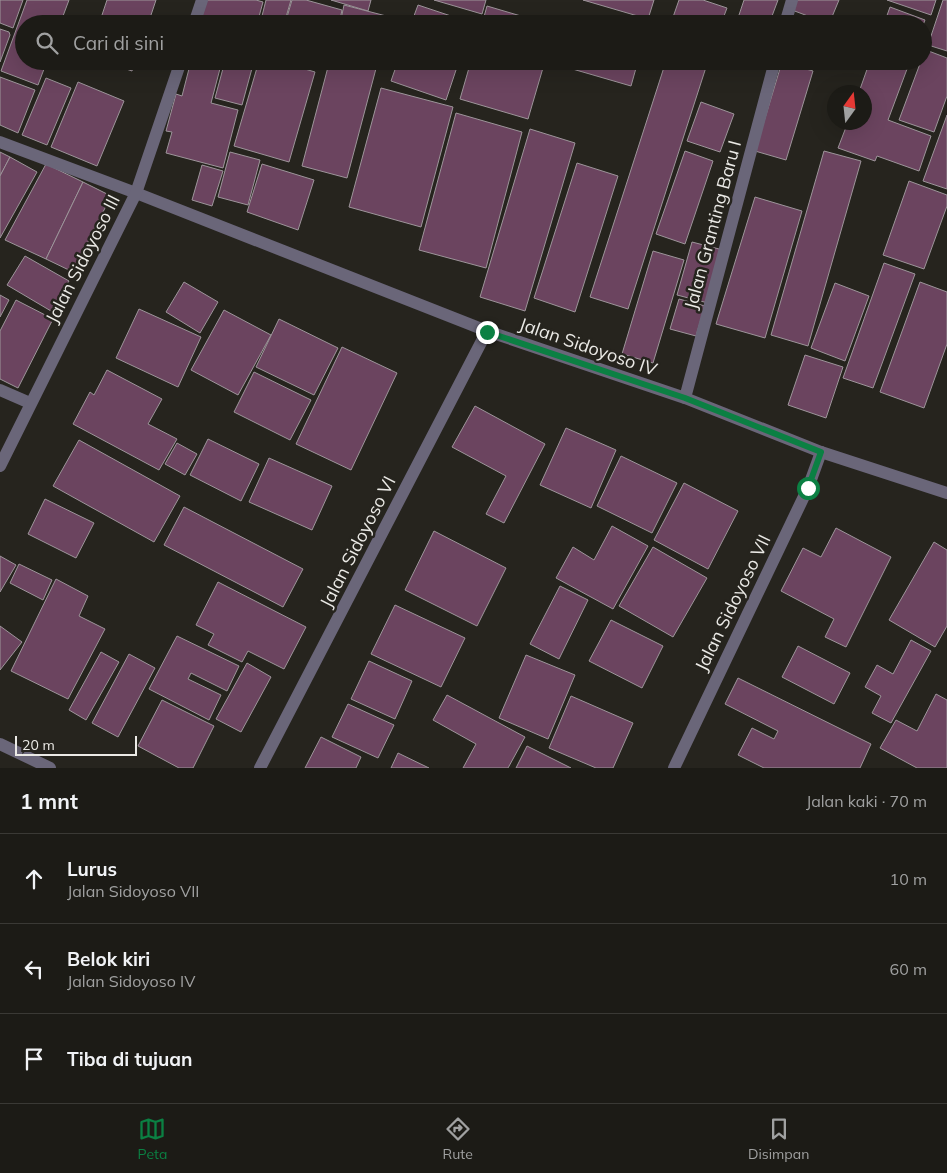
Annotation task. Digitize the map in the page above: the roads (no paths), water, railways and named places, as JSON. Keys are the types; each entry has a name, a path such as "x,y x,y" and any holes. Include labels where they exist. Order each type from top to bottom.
{"street":[{"path":"197,15 202,0"},
{"path":"788,15 792,0"},
{"name":"Jalan Sidoyoso III","path":"0,466 136,193 178,70"},
{"name":"Jalan Granting Baru I","path":"685,398 773,70"},
{"name":"Jalan Sidoyoso IV","path":"0,142 136,193 487,332 685,398 821,452 947,493"},
{"name":"Jalan Sidoyoso VI","path":"260,768 487,332"},
{"path":"0,390 30,403"},
{"name":"Jalan Sidoyoso VII","path":"674,768 808,488 821,452"},
{"path":"0,744 50,768"}]}
